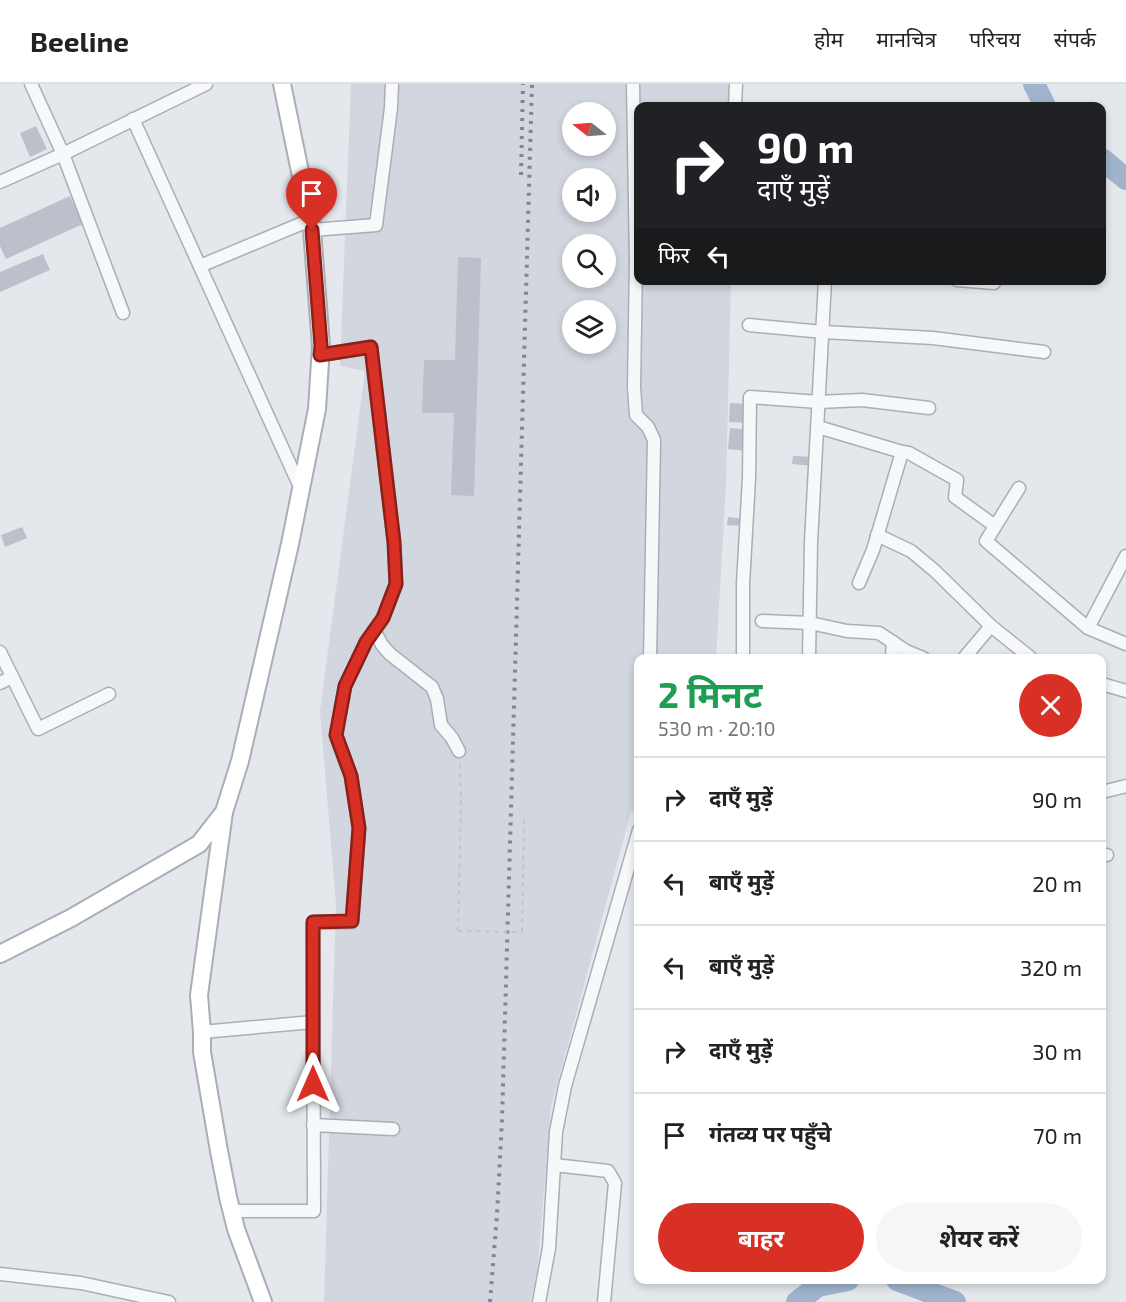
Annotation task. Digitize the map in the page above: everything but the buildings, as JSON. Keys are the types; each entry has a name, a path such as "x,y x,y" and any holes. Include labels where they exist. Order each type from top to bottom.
{"main road":[{"path":"257,1300 236,1229 219,1151 202,1052 199,995 224,812 240,761 288,555 317,409 321,346 311,225 282,84"},
{"path":"0,954 71,918 199,844 224,812"}],"street":[{"path":"31,84 63,154 123,313"},
{"path":"0,182 206,84"},
{"path":"200,266 311,225 376,225 392,84"},
{"path":"633,84 634,119"},
{"path":"735,102 736,84"},
{"path":"134,119 301,489"},
{"path":"637,285 634,387 636,415 648,427 654,440 650,654"},
{"path":"809,654 811,542 825,285"},
{"path":"749,325 933,338 1044,352"},
{"path":"232,1211 314,1211 313,922 352,921 359,828 351,776 336,735 345,686 366,642 383,618 396,584 394,542 371,347 320,355"},
{"path":"743,654 743,584 749,478 750,397 819,402 861,400 929,408"},
{"path":"818,427 909,453 957,480 955,497 995,526"},
{"path":"859,583 873,550 902,452"},
{"path":"1019,488 986,541 1088,628 1126,644"},
{"path":"877,535 911,551 1024,654"},
{"path":"1088,628 1126,556"},
{"path":"762,621 810,623 847,631 879,633 913,654"},
{"path":"967,654 991,626"},
{"path":"374,630 390,654 432,687 437,699 441,725 459,751"},
{"path":"892,654 893,642"},
{"path":"0,652 38,729 110,694"},
{"path":"0,683 12,677"},
{"path":"1106,685 1126,692"},
{"path":"1106,791 1126,786"},
{"path":"539,1302 549,1248 556,1132 565,1086 634,847"},
{"path":"202,1032 314,1022"},
{"path":"313,1125 393,1129"},
{"path":"555,1165 608,1171 615,1183 604,1302"},
{"path":"0,1274 81,1283 169,1302"}],"path":[{"path":"459,751 461,803 458,931 522,932 524,819"}],"shaded area":[{"path":"351,84 734,84 734,102 634,102 634,285 731,285 726,485 716,654 634,654 634,812 631,812 551,1107 537,1274 530,1302 324,1302 336,904 320,711 365,371 340,366"}],"waterway":[{"path":"1034,84 1043,102"},
{"path":"1106,162 1126,179"},
{"path":"797,1302 818,1286 828,1284"},
{"path":"908,1284 955,1302"}],"railway":[{"path":"521,175 523,84"},
{"path":"490,1302 502,1120 532,84"}],"route":[{"path":"312,230 320,355 371,347 394,542 396,584 383,618 366,642 345,686 336,735 351,776 359,828 352,921 313,922 313,1084"}]}
